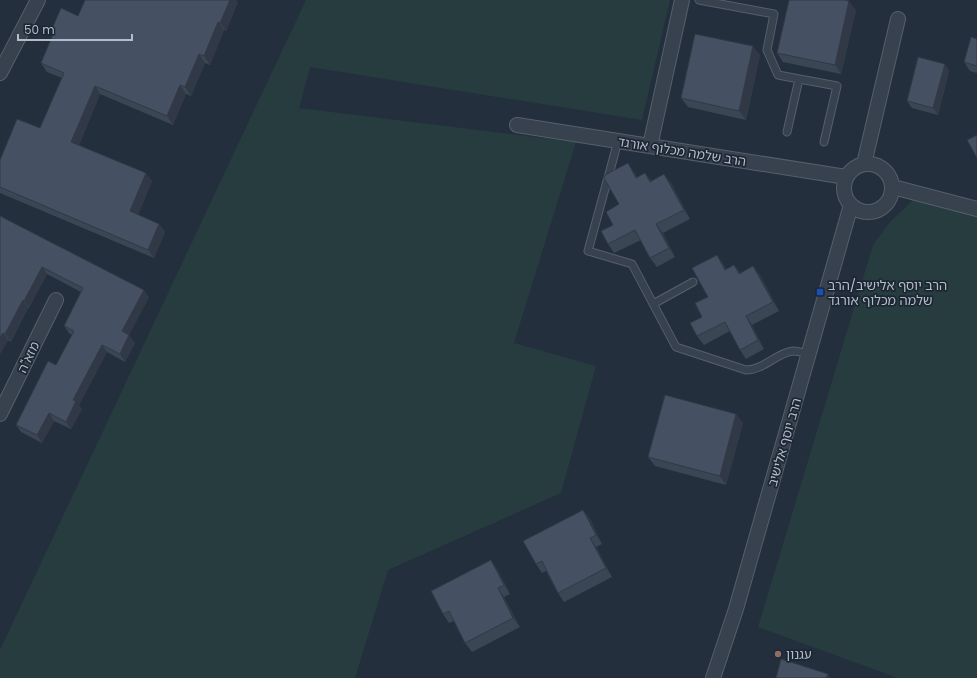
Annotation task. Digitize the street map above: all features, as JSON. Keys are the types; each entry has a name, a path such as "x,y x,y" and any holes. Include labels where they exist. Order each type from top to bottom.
{"street":[{"path":"0,73 38,0"},
{"path":"650,146 682,0"},
{"path":"864,164 898,19"},
{"name":"הרב שלמה מכלוף אורגד","path":"517,125 846,177"},
{"path":"864,164 872,164 883,169 891,179 893,187 892,195 888,202 882,208 874,212 858,210 846,199 844,192 846,177 857,166 864,164"},
{"path":"893,187 977,209"},
{"name":"הרב יוסף אלישיב","path":"713,678 736,609 851,205"},
{"name":"מזא\"ה","path":"0,414 56,300"}],"lane":[{"path":"699,0 774,14 767,50 778,75 837,86 824,142"},
{"path":"787,132 799,79"},
{"path":"618,141 588,251 632,264 676,347 746,370 754,370 788,352 795,351 809,354"},
{"path":"653,304 693,282"}],"green space":[{"path":"306,0 670,0 642,120 310,67 299,108 576,142 514,343 596,366 561,493 388,570 355,678 0,678 0,650"},
{"path":"917,196 977,213 977,678 898,678 758,627 873,245 890,222"}],"building":[{"path":"85,0 230,0 220,23 218,22 204,56 199,54 185,87 180,85 167,116 95,86 71,142 146,173 130,211 159,224 148,250 0,187 0,160 17,119 40,128 64,73 41,63 54,32 51,31 61,8 78,16"},
{"path":"789,0 849,1 835,65 777,53"},
{"path":"695,34 753,46 739,111 681,98"},
{"path":"971,37 977,39 977,66 964,62"},
{"path":"918,57 945,64 933,108 907,101"},
{"path":"977,135 977,158 967,140"},
{"path":"628,163 636,178 645,173 650,182 664,174 684,210 656,224 669,248 650,258 635,230 608,244 601,231 613,225 606,212 619,204 604,178 605,175"},
{"path":"0,216 144,290 122,331 129,335 120,354 102,345 73,400 76,401 66,422 49,413 37,435 16,425 48,361 56,365 74,331 64,326 83,288 42,267 5,334 3,333 0,337"},
{"path":"717,255 725,270 734,265 739,274 753,266 773,302 746,316 758,340 740,350 725,322 697,336 690,323 702,317 695,303 708,297 692,268"},
{"path":"665,395 736,414 720,476 648,457"},
{"path":"583,510 596,535 590,538 606,568 558,593 542,561 536,564 523,541"},
{"path":"491,560 504,585 498,588 513,618 465,643 449,611 443,614 431,591"},
{"path":"781,659 828,674 826,678 776,678"}],"place":[{"name":"הרב יוסף אלישיב/הרב שלמה מכלוף אורגד","path":"820,292"},
{"name":"עגנון","path":"778,654"}]}
